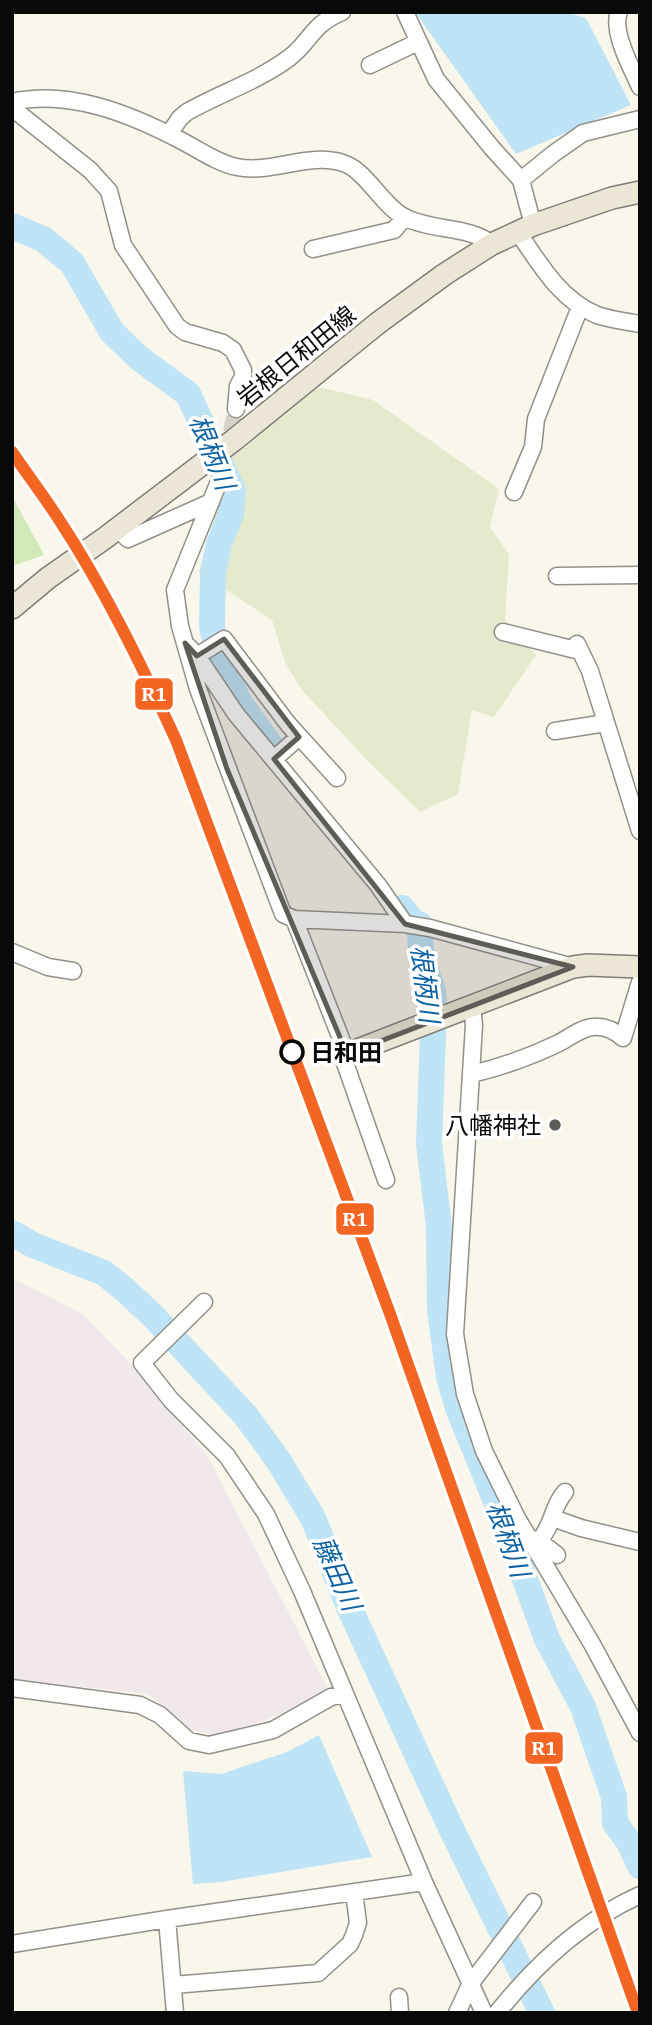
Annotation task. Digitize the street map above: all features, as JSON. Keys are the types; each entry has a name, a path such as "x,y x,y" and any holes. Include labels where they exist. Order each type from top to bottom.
{"main road":[{"name":"岩根日和田線","path":"12,608 48,578 111,534 234,440 378,323 445,274 492,244 526,228 591,205 640,192"},
{"path":"347,1054 573,967 588,964 640,967"}],"street":[{"path":"405,12 431,72 521,180 526,228 562,293 580,307 614,320 640,324"},
{"path":"616,13 617,30 640,87"},
{"path":"169,134 187,112 259,78 289,57 315,28 334,14"},
{"path":"370,65 418,43"},
{"path":"12,102 40,98 77,101 123,115 169,134 225,163 247,169 316,161 340,162 361,174 373,190 405,217 479,236 492,244"},
{"path":"12,108 90,170 109,191 123,245 177,326 185,332 223,343 233,350 243,370 236,409"},
{"path":"521,180 583,133 640,119"},
{"path":"313,249 394,230 405,217"},
{"path":"514,492 533,447 536,419 580,307"},
{"path":"220,479 175,590 185,643 198,689 282,910 289,918 294,919 405,924 430,928 573,967"},
{"path":"111,534 128,539 211,502"},
{"path":"557,576 640,575"},
{"path":"503,632 578,648 590,671 640,831"},
{"path":"203,653 224,639 296,740 337,778"},
{"path":"185,643 203,653 236,714 378,886 405,924"},
{"path":"555,731 606,723"},
{"path":"274,758 296,740"},
{"path":"294,919 347,1054 345,1063 386,1180"},
{"path":"12,952 48,967 73,971"},
{"path":"472,1074 559,1043 589,1027 603,1027 615,1031 623,1038 640,982"},
{"path":"472,1006 472,1074 455,1321 456,1350 465,1394 484,1451 640,1733"},
{"path":"204,1302 142,1363 171,1400 227,1456 266,1514 302,1591 424,1882 474,1980 484,2013"},
{"path":"534,1540 547,1531 555,1506 565,1492"},
{"path":"553,1518 581,1528 640,1542"},
{"path":"534,1540 557,1555"},
{"path":"12,1688 140,1705 160,1715 189,1741 209,1745 273,1730 331,1697 344,1694"},
{"path":"12,1944 424,1882"},
{"path":"173,1985 317,1973 349,1944 354,1935 358,1923 354,1892"},
{"path":"497,2013 536,1968 564,1942 640,1895"},
{"path":"457,2013 474,1980 533,1902"},
{"path":"167,1919 175,2013"}],"highlighted area":[{"path":"224,639 299,737 274,759 405,924 573,967 347,1054 227,769 185,643 197,656"}],"shaded area":[{"path":"12,1278 83,1314 144,1378 208,1457 330,1693 224,1737 192,1730 148,1694 12,1679"}],"green space":[{"path":"324,388 373,400 499,489 490,527 509,554 505,620 536,655 494,717 472,710 458,794 420,812 301,689 285,662 272,620 199,572 232,457 308,390"},
{"path":"12,496 44,555 12,566"}],"water":[{"path":"415,12 565,12 586,18 631,105 516,154"},
{"path":"319,1735 372,1857 221,1882 193,1884 183,1771 221,1774 287,1752"}],"waterway":[{"name":"根柄川","path":"12,226 43,239 72,263 112,332 139,358 188,394 233,491 231,514 219,544 213,573 212,627 218,652 239,702 276,753"},
{"name":"根柄川","path":"402,908 413,922 419,924 422,959 433,991 429,1144 439,1226 440,1310 449,1377 458,1408 547,1639 583,1707 614,1797 615,1823 629,1842 640,1866"},
{"name":"藤田川","path":"12,1233 33,1245 104,1273 125,1290 152,1315 246,1416 278,1460 313,1518 349,1607 449,1824 542,2013"}],"tunnel":[{"path":"220,479 236,409"}],"transit line":[{"name":"R1","path":"12,452 58,518 91,572 176,740 389,1311 638,2013"}],"place":[{"name":"日和田","path":"292,1052"},
{"name":"八幡神社","path":"555,1125"}]}
